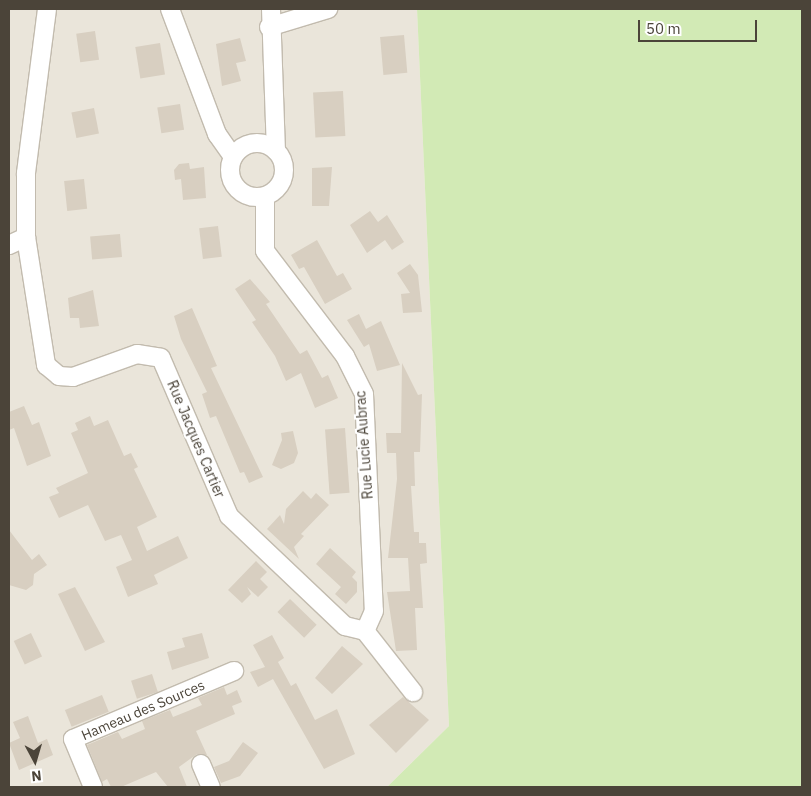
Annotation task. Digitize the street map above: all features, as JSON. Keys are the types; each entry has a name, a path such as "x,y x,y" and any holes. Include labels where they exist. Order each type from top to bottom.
{"street":[{"path":"9,245 26,236 26,172 47,9"},
{"path":"170,9 217,134 233,157"},
{"path":"271,9 269,27 276,151 284,166 283,180 265,197 250,197 233,185 229,170 233,157 250,144 268,145 276,151"},
{"path":"269,27 328,9"},
{"name":"Rue Lucie Aubrac","path":"265,197 265,251 345,356 364,394 374,611 365,631"},
{"name":"Rue Jacques Cartier","path":"26,236 46,365 59,376 73,377 137,354 161,358 229,516 345,626 365,631"},
{"path":"365,631 413,692"},
{"name":"Hameau des Sources","path":"93,787 73,739 234,672"},
{"path":"202,764 211,787"}],"shaded area":[{"path":"9,9 417,9 449,726 387,787 9,787"}],"green space":[{"path":"417,9 802,9 802,787 387,787 449,726"}],"building":[{"path":"95,31 99,60 80,62 76,34"},
{"path":"404,35 407,73 383,75 380,37"},
{"path":"240,38 246,61 236,63 241,81 222,86 216,44"},
{"path":"160,43 165,75 140,79 135,47"},
{"path":"343,91 345,136 315,138 313,93"},
{"path":"180,104 184,130 161,133 157,108"},
{"path":"94,108 99,134 76,138 71,112"},
{"path":"189,163 190,169 204,167 206,198 183,200 181,179 175,180 174,170 179,164"},
{"path":"332,167 329,206 312,206 312,168"},
{"path":"84,179 87,209 67,211 64,181"},
{"path":"370,211 378,222 387,215 404,242 392,250 385,240 367,253 350,225"},
{"path":"218,226 222,257 203,259 199,228"},
{"path":"120,234 122,257 92,260 90,237"},
{"path":"317,240 337,276 343,273 352,289 325,304 304,267 299,269 291,255"},
{"path":"410,264 418,275 422,312 403,313 401,294 410,293 397,273"},
{"path":"250,279 270,302 266,304 300,354 307,350 322,378 328,375 338,398 315,408 301,373 286,381 275,356 252,322 256,320 235,289"},
{"path":"93,290 99,326 80,328 79,318 70,318 68,298"},
{"path":"192,308 217,366 211,368 263,477 249,483 244,472 240,473 216,416 210,418 202,394 207,392 181,339 174,316"},
{"path":"359,314 366,329 381,321 400,365 377,371 369,344 364,347 347,320"},
{"path":"402,363 418,395 422,394 420,452 414,452 415,486 411,486 414,532 419,532 419,543 426,543 427,563 420,564 423,608 415,608 417,650 396,651 387,592 410,591 408,558 388,558 397,479 396,453 387,453 386,433 401,433"},
{"path":"24,406 32,425 39,422 51,456 27,466 14,428 9,430 9,412"},
{"path":"90,416 94,426 108,420 124,456 131,453 138,467 134,469 157,517 137,527 147,551 178,536 188,558 154,575 158,584 128,597 116,567 132,560 121,535 105,541 88,505 59,518 49,497 59,493 56,488 88,473 71,433 78,430 75,423"},
{"path":"345,428 350,493 330,494 325,429"},
{"path":"293,431 298,453 294,463 281,469 272,465 282,440 281,433"},
{"path":"303,491 311,499 316,493 329,505 301,534 304,536 294,547 299,559 267,529 280,515 284,524 286,509"},
{"path":"9,530 32,560 39,554 47,565 34,574 33,585 26,590 9,585"},
{"path":"330,548 356,572 352,577 357,582 357,592 346,604 335,594 341,587 316,564"},
{"path":"256,561 267,572 260,579 268,587 258,597 247,587 251,594 242,603 228,590"},
{"path":"75,587 105,642 85,651 58,594"},
{"path":"290,599 317,625 304,638 277,612"},
{"path":"31,633 42,657 25,665 14,641"},
{"path":"202,633 209,658 172,670 167,652 185,647 182,638"},
{"path":"272,635 284,658 278,662 291,686 296,683 315,720 337,709 355,754 324,769 273,679 258,687 250,672 265,667 253,645"},
{"path":"342,646 363,664 332,694 315,678"},
{"path":"152,674 158,692 137,699 131,681"},
{"path":"224,687 227,695 237,690 242,702 232,706 235,714 196,731 207,755 197,754 179,767 187,787 168,787 156,772 121,787 111,787 107,779 102,782 87,745 118,732 122,739 145,729 142,721 170,710 173,717 188,711 202,705 198,698"},
{"path":"102,695 109,712 72,727 65,710"},
{"path":"403,697 429,720 396,753 369,725"},
{"path":"28,716 38,743 47,739 53,755 19,770 9,743 20,738 13,722"},
{"path":"243,742 258,753 240,776 221,783 214,767 229,761"}]}
